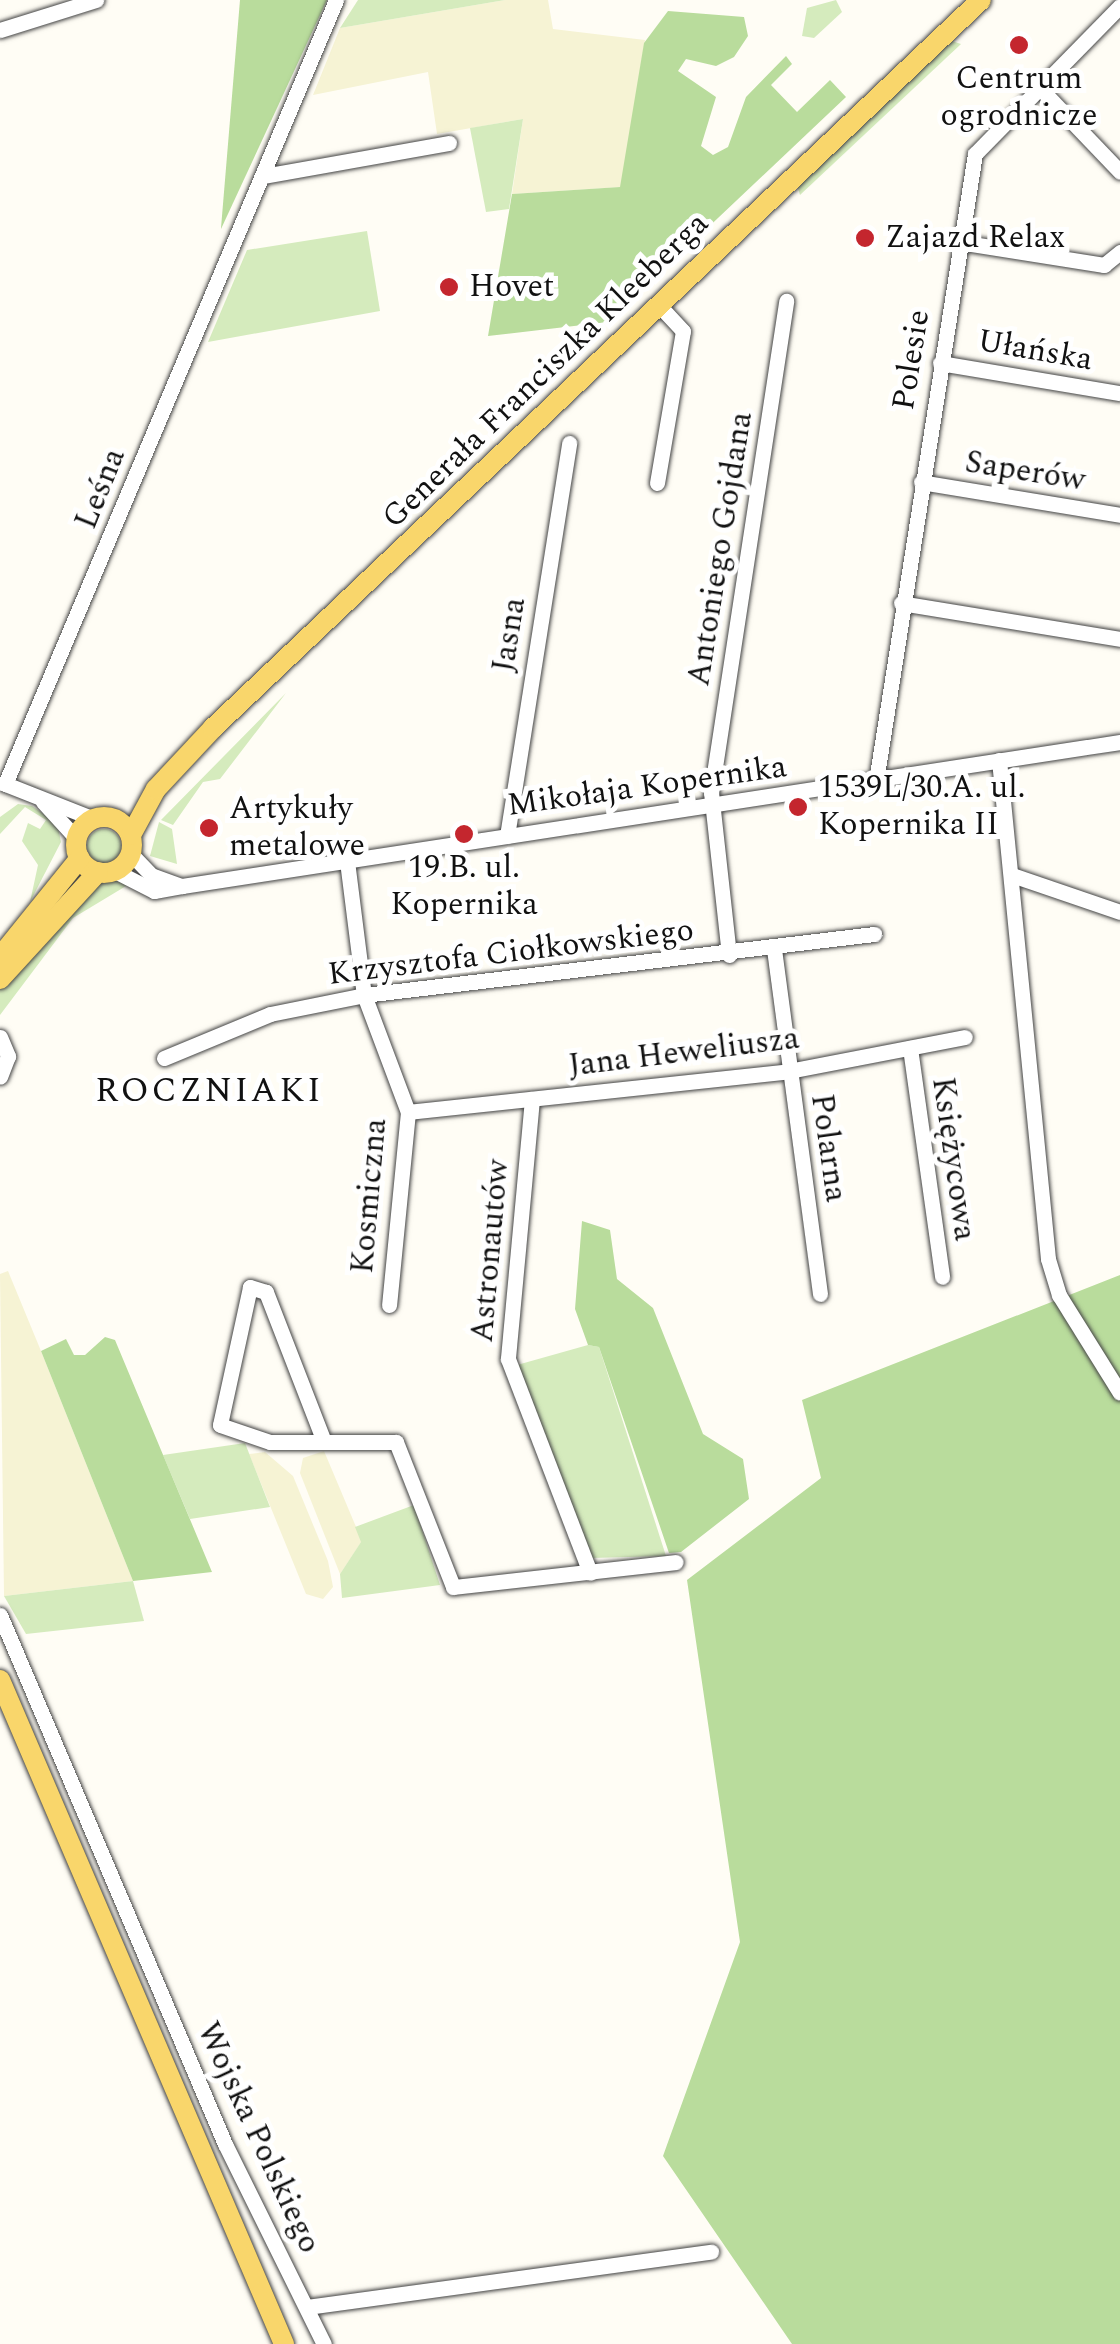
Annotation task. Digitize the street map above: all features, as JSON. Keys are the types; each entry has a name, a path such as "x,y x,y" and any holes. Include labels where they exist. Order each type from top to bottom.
{"main road":[{"name":"Generała Franciszka Kleeberga","path":"78,848 104,819 156,789 658,304 980,0"},
{"name":"Generała Franciszka Kleeberga","path":"107,871 131,845 156,789"},
{"path":"104,819 131,845"},
{"path":"0,957 78,848 107,871 0,979"},
{"name":"Wojska Polskiego","path":"0,1680 284,2344"}],"street":[{"path":"0,30 96,0"},
{"name":"Leśna","path":"104,819 43,802 5,784 336,0"},
{"name":"Polesie","path":"876,781 900,604 978,147 1037,84 1120,6"},
{"path":"1037,84 1120,172"},
{"path":"263,176 449,143"},
{"path":"959,242 1104,266 1120,252"},
{"name":"Antoniego Gojdana","path":"712,806 786,300"},
{"path":"657,483 682,331 658,304"},
{"name":"Ułańska","path":"940,362 1120,393"},
{"name":"Jasna","path":"508,836 569,443"},
{"name":"Saperów","path":"920,482 1120,515"},
{"path":"900,604 1120,638"},
{"name":"Mikołaja Kopernika","path":"107,871 154,892 1120,742"},
{"path":"999,760 1015,876 1050,1270 1120,1393"},
{"name":"Leśna","path":"43,802 78,848"},
{"path":"712,806 728,955"},
{"path":"131,845 151,875 182,886"},
{"name":"Kosmiczna","path":"347,861 364,995 408,1112 389,1304"},
{"path":"1015,876 1120,912"},
{"name":"Krzysztofa Ciołkowskiego","path":"164,1058 270,1014 364,995 774,950 874,934"},
{"name":"Polarna","path":"774,950 820,1294"},
{"name":"Jana Heweliusza","path":"408,1112 789,1070 964,1036"},
{"path":"0,1037 8,1056 0,1073"},
{"name":"Księżycowa","path":"910,1048 942,1278"},
{"name":"Astronautów","path":"532,1098 508,1359 590,1573"},
{"path":"322,1439 266,1292 250,1287 217,1412 229,1433 322,1439 396,1442 453,1587 676,1562"},
{"name":"Wojska Polskiego","path":"0,1615 225,2144 324,2344"},
{"path":"306,2308 711,2252"}],"shaded area":[{"path":"505,0 548,0 553,29 645,40 621,187 512,194 523,119 437,134 428,72 313,95 340,28"},
{"path":"8,1271 133,1581 4,1596 0,1274"},
{"path":"324,1451 362,1541 340,1574 300,1473 303,1458"},
{"path":"265,1452 293,1476 328,1561 333,1587 323,1599 306,1594 249,1454"}],"green space":[{"path":"240,0 327,0 221,229 221,228"},
{"path":"358,0 505,0 340,28"},
{"path":"836,0 842,12 814,38 802,36 807,8"},
{"path":"668,11 744,17 748,36 734,57 716,66 686,59 678,71 716,97 701,146 713,155 728,147 746,97 786,56 792,64 771,85 797,112 830,80 846,97 608,322 488,336 512,194 620,187 644,43"},
{"path":"949,40 961,44 800,195 797,185"},
{"path":"523,119 509,209 486,212 470,128"},
{"path":"367,231 380,311 208,342 247,250"},
{"path":"286,693 220,779 203,782 173,825 161,820"},
{"path":"18,804 32,806 57,823 61,842 30,902 38,865 22,841 28,823 40,829 46,820 25,807 0,834 0,817"},
{"path":"159,822 172,829 177,864 150,856"},
{"path":"104,829 116,834 121,846 116,858 104,863 92,858 87,846 92,834"},
{"path":"119,879 131,883 73,918 0,1015 0,985 96,882"},
{"path":"582,1221 610,1230 617,1279 653,1308 703,1434 743,1459 749,1499 681,1552 669,1553 599,1347 588,1345 575,1309"},
{"path":"1120,1275 1120,2344 792,2344 663,2156 740,1942 687,1580 821,1478 802,1400"},
{"path":"105,1337 115,1340 212,1572 133,1581 41,1351 66,1339 74,1355 85,1355"},
{"path":"588,1345 599,1347 666,1556 591,1558 517,1365"},
{"path":"245,1443 270,1507 190,1519 163,1455"},
{"path":"414,1505 440,1585 342,1598 340,1574 361,1542 355,1527"},
{"path":"133,1581 144,1621 26,1634 4,1596"}],"place":[{"name":"Centrum ogrodnicze","path":"1019,45"},
{"name":"Zajazd Relax","path":"865,238"},
{"name":"Hovet","path":"449,287"},
{"name":"1539L/30.A. ul. Kopernika II","path":"798,807"},
{"name":"Artykuły metalowe","path":"209,828"},
{"name":"19.B. ul. Kopernika","path":"464,834"}],"district":[{"name":"ROCZNIAKI","path":"209,1091"}]}
